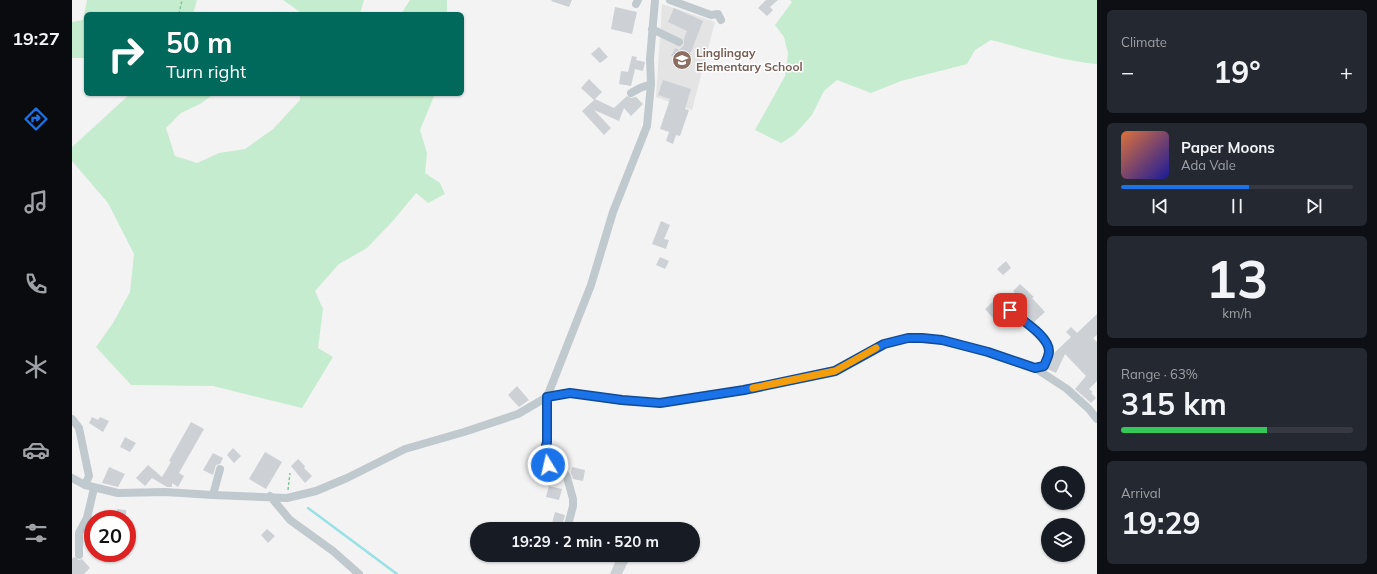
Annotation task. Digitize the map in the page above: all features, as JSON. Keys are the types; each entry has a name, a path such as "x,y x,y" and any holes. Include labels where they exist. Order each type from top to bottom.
{"street":[{"path":"548,465 545,454 547,442 547,397 591,285 614,212 647,126 651,84 650,59 655,0"},
{"path":"670,0 711,15 718,14 721,20"},
{"path":"652,29 679,42"},
{"path":"632,93 651,84"},
{"path":"1002,298 1010,310 1037,331 1048,345 1049,352 1044,366 1035,368"},
{"path":"72,478 94,488 118,493 165,492 287,498 316,491 405,449 464,432 518,414 547,397 570,393 622,400 660,403 744,390 835,371 884,344 908,338 942,340 988,352 1035,368 1067,389 1097,418"},
{"path":"72,419 79,428 89,476 85,485"},
{"path":"547,442 554,457 567,477 573,499 573,506 569,522"},
{"path":"213,495 220,469"},
{"path":"79,555 79,533 87,518 94,488"},
{"path":"270,496 290,520 333,551 359,574"}],"path":[{"path":"179,12 182,0"},
{"path":"287,498 290,473"}],"shaded area":[{"name":"Linglingay Elementary School","path":"662,4 715,22 692,110 656,97"}],"green space":[{"path":"87,0 197,0 194,12 85,12"},
{"path":"283,0 364,0 361,12 300,12"},
{"path":"410,0 447,0 447,12 402,12"},
{"path":"790,0 1097,0 1097,64 1057,57 991,40 975,50 967,64 901,81 871,93 837,80 824,91 812,115 794,135 781,143 755,130 785,76 788,53 784,37 775,25 792,2"},
{"path":"84,15 84,58 72,58 72,22 83,20"},
{"path":"128,96 211,96 200,104 181,113 166,128 175,156 197,163 219,153 245,149 273,129 300,100 300,96 434,96 420,130 427,153 425,173 440,183 445,194 428,203 416,193 392,222 367,248 339,264 315,291 323,309 318,348 333,357 302,408 213,386 131,385 96,347 113,323 130,292 134,254 108,203 72,161 72,147"}],"building":[{"path":"572,0 569,7 551,1"},
{"path":"766,0 778,0 770,7 773,10 767,16 758,8"},
{"path":"615,7 637,12 632,34 611,29"},
{"path":"674,8 703,21 691,52 689,52 685,62 671,56 675,48 679,50 684,45 684,39 687,31 668,22"},
{"path":"599,47 608,57 600,63 591,54"},
{"path":"632,56 637,57 636,60 645,62 643,71 635,69 631,86 619,84 621,71 628,72"},
{"path":"589,79 602,92 595,99 614,108 627,96 631,98 636,97 643,104 631,116 624,108 619,121 594,110 611,128 604,135 582,111 594,100 581,88"},
{"path":"663,80 691,89 685,109 689,110 680,136 676,135 673,144 666,141 669,132 660,129 670,99 658,95"},
{"path":"661,221 670,225 664,239 669,240 666,249 652,244"},
{"path":"660,257 669,261 665,269 656,265"},
{"path":"1006,261 1011,268 1003,275 997,269"},
{"path":"1020,284 1034,297 1032,298 1045,312 1034,322 1022,312 1023,311 1011,299 1016,294 1013,291"},
{"path":"997,298 1003,310 994,319 985,309"},
{"path":"1097,314 1097,335 1093,338 1097,342 1097,381 1089,389 1093,392 1091,393 1096,398 1091,403 1075,389 1086,376 1065,354 1056,373 1047,369 1054,353 1071,337 1066,332 1071,327 1077,333"},
{"path":"517,386 529,400 519,407 508,395"},
{"path":"92,417 98,420 100,417 109,421 103,432 89,423"},
{"path":"191,422 204,429 179,473 184,476 178,487 172,483 172,487 167,487 152,478 145,486 136,478 148,465 162,477 171,462 169,461"},
{"path":"125,437 136,443 130,452 120,447"},
{"path":"233,448 241,456 234,463 227,455"},
{"path":"265,452 282,462 266,489 249,479"},
{"path":"213,453 223,458 220,464 216,465 213,475 203,470"},
{"path":"298,459 312,476 305,483 291,466"},
{"path":"109,467 125,474 118,487 102,483"},
{"path":"572,467 585,470 583,481 573,479 571,473"},
{"path":"549,486 562,489 559,500 546,497"},
{"path":"555,512 565,515 563,522 552,522"},
{"path":"267,529 275,536 268,543 261,535"},
{"path":"74,557 79,560 82,559 90,568 84,574 72,574 72,559"},
{"path":"615,562 628,562 622,574 610,574"}],"waterway":[{"path":"308,508 397,574"}],"slow traffic":[{"path":"753,388 835,371 876,348"}],"place":[{"name":"Linglingay Elementary School","path":"682,60"}],"route":[{"path":"548,465 545,454 547,442 547,397 570,393 600,398 660,403 744,390 835,371 884,344 908,338 942,340 988,352 1035,368 1044,366 1049,352 1045,339 1010,310"}]}
